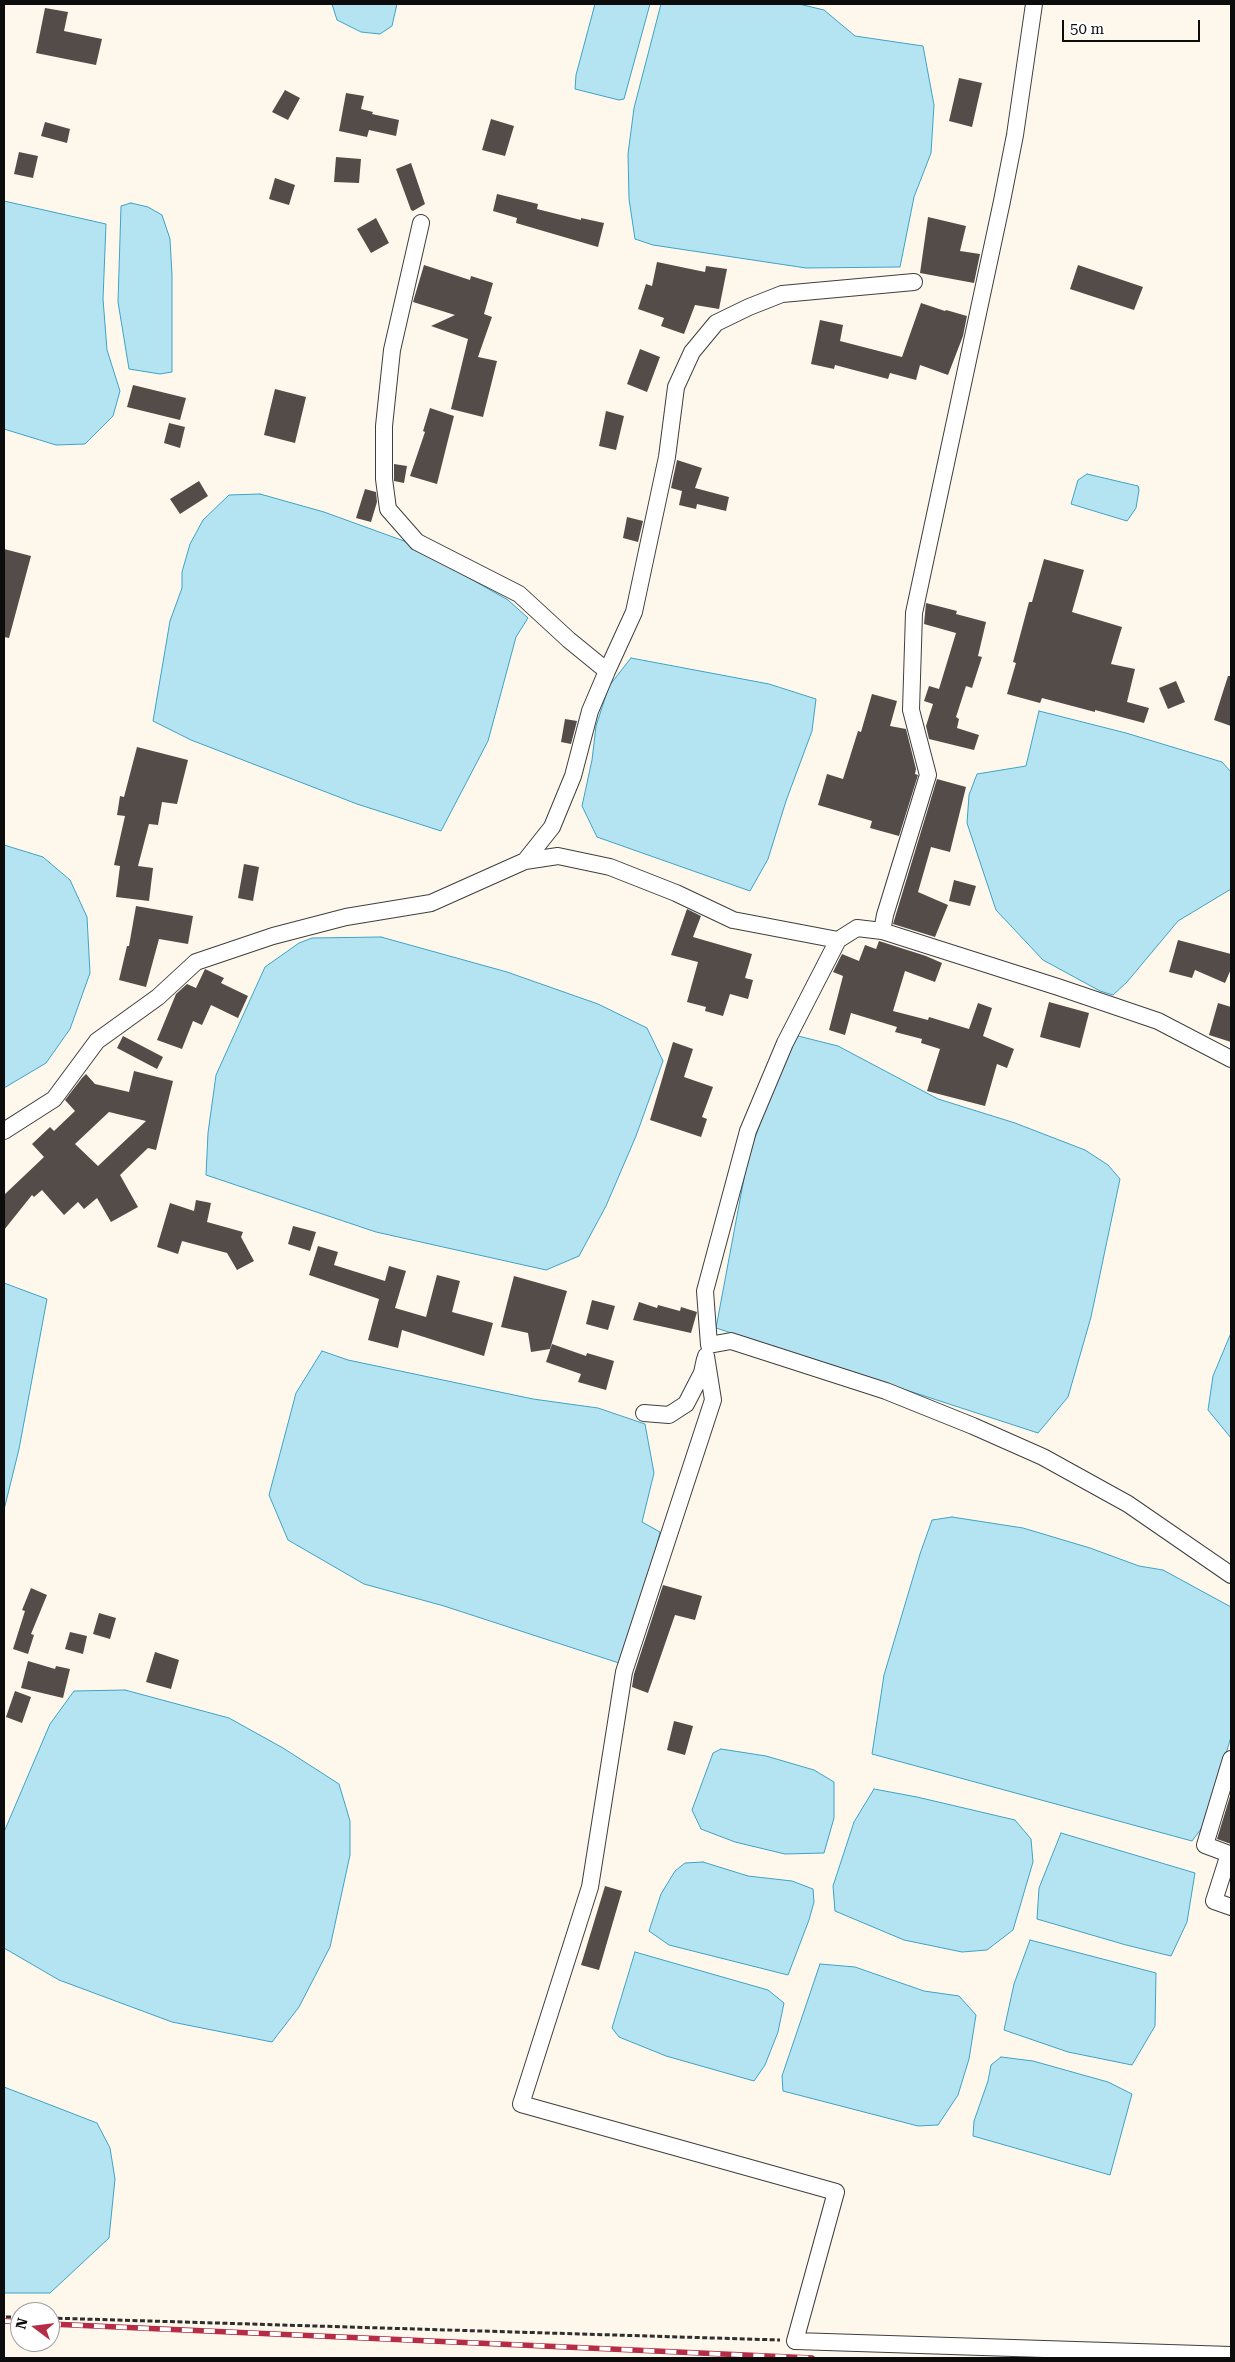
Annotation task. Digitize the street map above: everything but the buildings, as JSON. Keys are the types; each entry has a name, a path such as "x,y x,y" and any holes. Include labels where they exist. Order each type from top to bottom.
{"street":[{"path":"882,931 885,915 928,775 911,710 914,613 1015,135 1034,4"},
{"path":"422,222 392,350 384,426 384,479 388,509 417,542 519,594 568,640 606,672"},
{"path":"525,861 552,826 573,776 590,711 634,612 667,457 676,387 692,352 716,324 749,307 782,294 914,282"},
{"path":"4,1131 34,1114 54,1099 97,1041 158,997 196,962 273,936 346,917 431,903 525,861 558,856 610,867 676,893 733,920 838,940"},
{"path":"1231,1059 1158,1022 1058,987 882,931 857,928 838,940 784,1043 748,1131 705,1291 707,1350 713,1400 624,1672 590,1887 521,2104 836,2192 796,2341 1231,2355"},
{"path":"707,1350 731,1341 886,1391 974,1426 1043,1457 1128,1504 1231,1575"},
{"path":"644,1413 669,1415 686,1404 702,1373 707,1350"},
{"path":"1231,1760 1205,1845 1229,1854 1214,1901 1231,1907"}],"path":[{"path":"60,2318 796,2341"}],"water":[{"path":"332,4 397,4 392,26 380,34 361,32 337,20"},
{"path":"595,4 650,4 624,99 619,100 575,89 576,75"},
{"path":"661,4 799,4 824,10 855,36 923,46 934,105 931,153 914,197 900,267 806,268 653,245 635,239 629,199 628,154 634,108"},
{"path":"4,201 106,224 103,299 107,350 120,391 113,416 85,444 56,445 4,429"},
{"path":"131,203 148,207 162,215 170,239 172,372 160,374 129,369 118,302 121,206"},
{"path":"1087,474 1138,486 1136,508 1127,521 1071,504 1078,480"},
{"path":"260,494 324,512 404,541 508,600 528,618 516,637 488,741 441,831 357,804 191,740 153,721 170,621 182,588 182,572 190,544 203,520 229,495"},
{"path":"631,658 769,684 816,699 812,731 786,801 768,859 750,891 597,837 582,806 592,760 596,726 609,686"},
{"path":"1039,711 1126,733 1222,762 1231,772 1231,889 1178,921 1127,982 1113,995 1100,991 1043,960 996,910 967,823 969,795 977,774 1026,766"},
{"path":"4,845 43,857 70,880 87,917 90,973 70,1029 46,1063 4,1088"},
{"path":"381,937 507,972 598,1004 647,1028 663,1061 636,1136 606,1206 579,1256 546,1270 376,1232 206,1175 208,1133 216,1075 265,967 299,943 312,938"},
{"path":"798,1036 838,1046 938,1099 1015,1123 1085,1150 1108,1165 1120,1179 1091,1317 1068,1397 1038,1433 716,1328 748,1157 782,1063"},
{"path":"4,1283 47,1299 19,1449 4,1510"},
{"path":"1231,1333 1231,1438 1208,1410 1213,1376"},
{"path":"322,1351 348,1360 533,1399 598,1408 645,1424 654,1473 642,1522 660,1532 649,1577 622,1664 444,1606 364,1584 288,1540 269,1495 296,1393"},
{"path":"952,1517 1023,1528 1090,1548 1139,1566 1163,1570 1231,1607 1231,1737 1204,1825 1192,1841 872,1754 884,1675 920,1554 932,1520"},
{"path":"125,1690 229,1718 283,1748 339,1784 350,1821 350,1855 330,1947 299,2007 272,2042 172,2022 59,1980 4,1948 4,1832 50,1724 74,1691"},
{"path":"721,1749 766,1756 814,1770 834,1782 834,1818 824,1853 785,1854 735,1842 701,1829 692,1810 713,1753"},
{"path":"874,1789 1015,1820 1031,1839 1033,1862 1013,1930 987,1950 962,1952 904,1940 835,1911 833,1886 854,1822"},
{"path":"1061,1833 1195,1873 1187,1922 1171,1956 1037,1919 1039,1888"},
{"path":"703,1862 748,1876 792,1881 813,1889 814,1902 809,1920 788,1975 669,1945 649,1931 661,1894 675,1871 685,1863"},
{"path":"1030,1940 1156,1973 1155,2026 1132,2065 1068,2052 1004,2030 1014,1984"},
{"path":"635,1952 768,1990 784,2003 778,2032 765,2065 754,2081 666,2056 619,2037 612,2028"},
{"path":"820,1964 855,1967 924,1991 959,1996 976,2015 969,2059 958,2095 938,2125 918,2126 783,2091 782,2076"},
{"path":"1001,2057 1033,2061 1108,2082 1132,2094 1110,2175 973,2136 974,2121 988,2081 991,2065"},
{"path":"4,2087 97,2123 110,2148 115,2179 109,2238 50,2293 4,2293"}],"railway":[{"path":"4,2321 10,2321"},
{"path":"60,2324 812,2358"}]}
